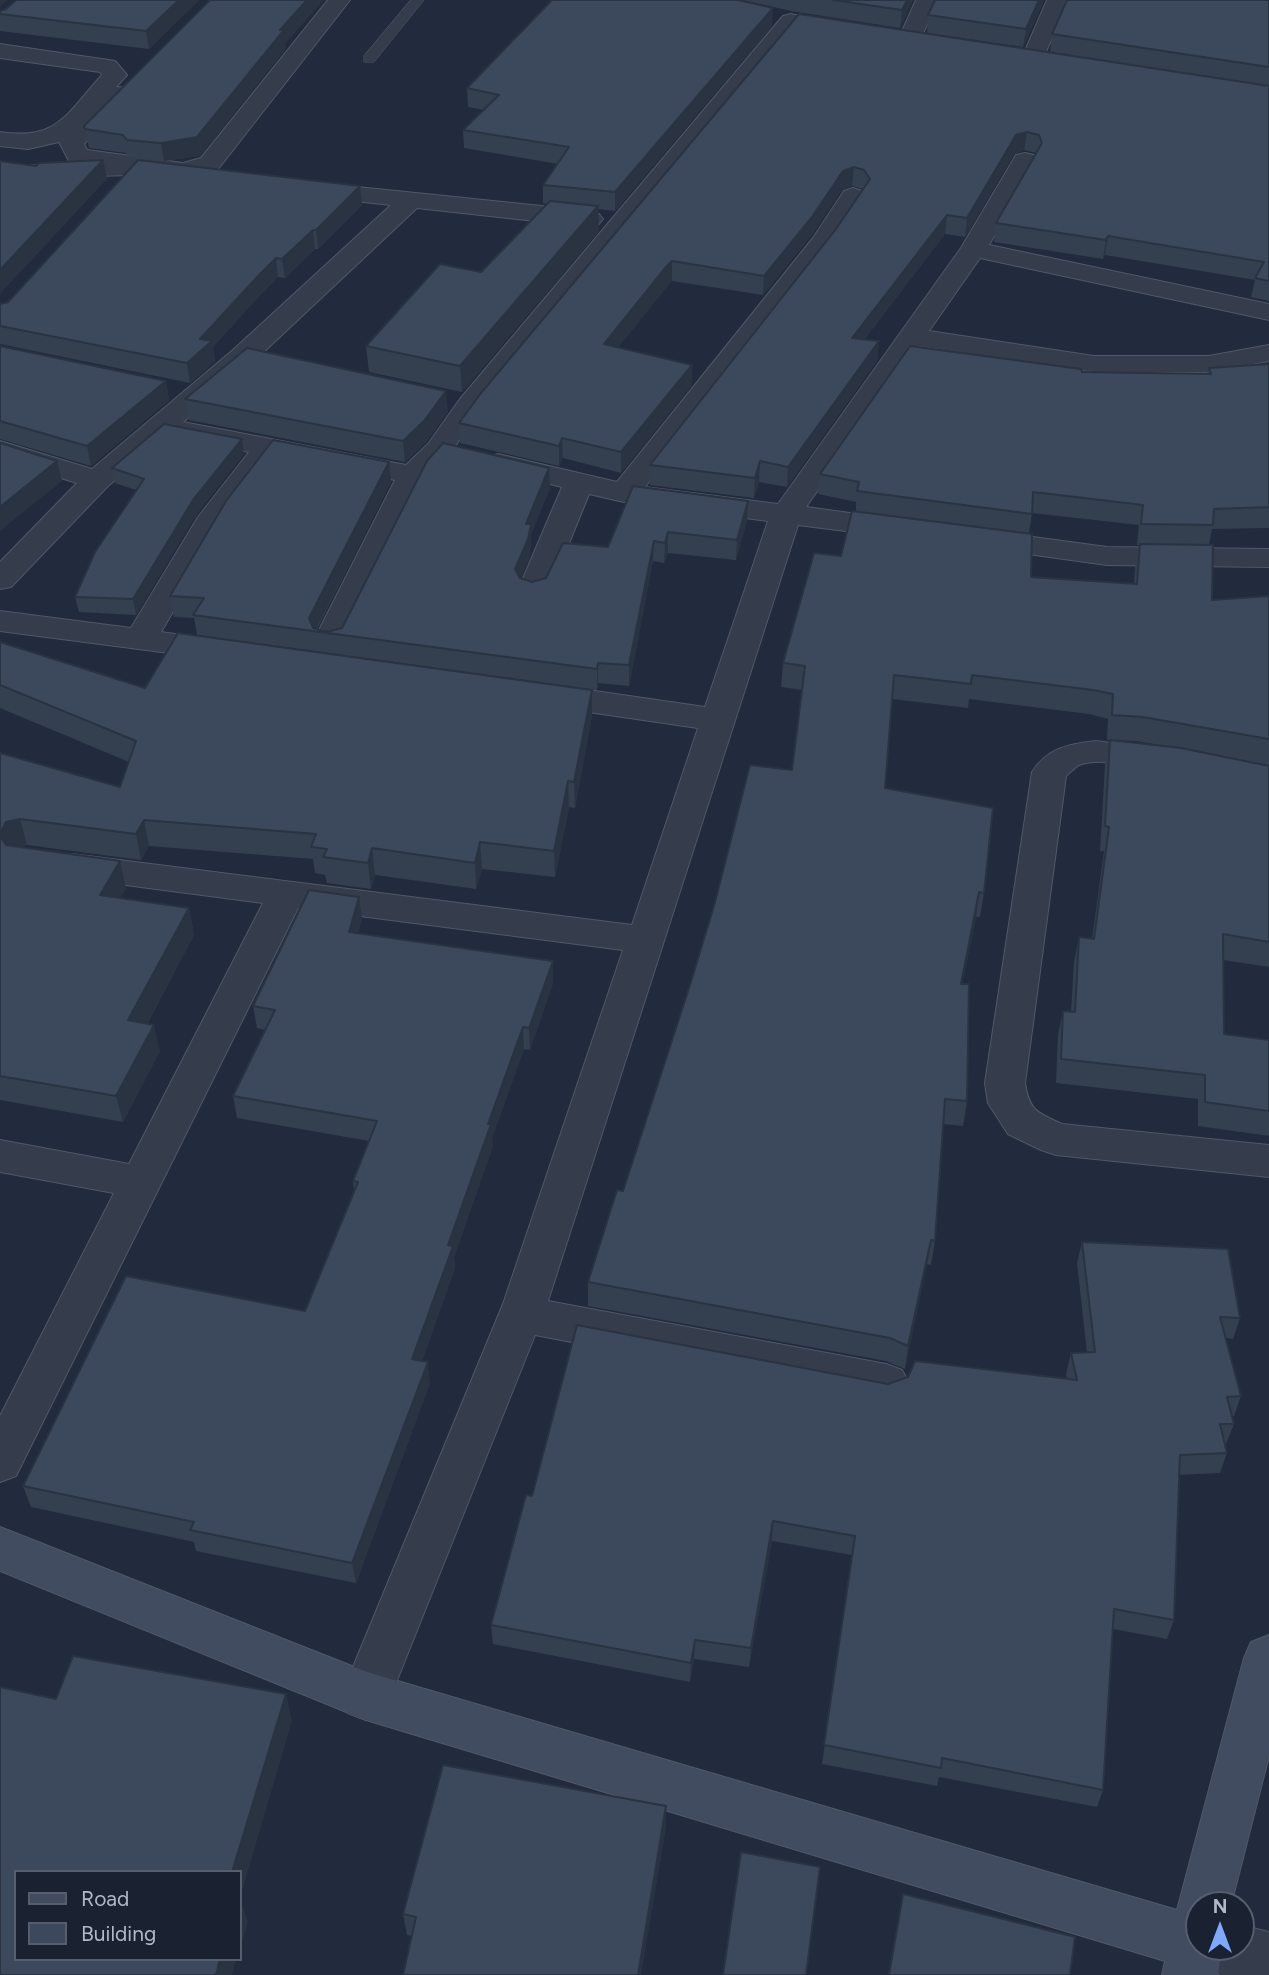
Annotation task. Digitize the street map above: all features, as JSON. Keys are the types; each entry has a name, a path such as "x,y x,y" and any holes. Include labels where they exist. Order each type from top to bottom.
{"street":[{"path":"138,76 71,143 78,156 183,170 210,163 339,0"},
{"path":"908,40 927,0"},
{"path":"1032,60 1058,0"},
{"path":"459,455 456,402 624,223 803,23 765,15"},
{"path":"885,36 936,44"},
{"path":"0,51 107,66 115,75 57,135 20,142 0,139"},
{"path":"1005,55 1059,64"},
{"path":"366,1696 521,1314 720,720 786,514 973,248 1025,160"},
{"path":"7,174 134,168 230,180"},
{"path":"107,197 134,168"},
{"path":"285,186 624,223"},
{"path":"624,493 823,242 853,196"},
{"path":"0,580 97,480 160,426 181,393 256,359 410,201"},
{"path":"973,248 1269,312"},
{"path":"910,336 1094,364 1209,364 1269,353"},
{"path":"160,426 412,475 459,455 624,493 1107,556 1269,558"},
{"path":"141,639 213,517 268,447"},
{"path":"0,450 97,480"},
{"path":"350,668 320,651 412,475"},
{"path":"534,590 579,482"},
{"path":"0,621 255,654"},
{"path":"514,691 720,720"},
{"path":"1193,765 1130,754 1096,752 1070,755 1049,772 1005,1083 1008,1103 1022,1123 1056,1139 1269,1161"},
{"path":"41,862 647,940"},
{"path":"0,1462 286,895"},
{"path":"0,1156 140,1182"},
{"path":"521,1314 886,1382"},
{"path":"0,1549 366,1696 1185,1934"},
{"path":"1213,1891 1269,1658"}],"lane":[{"path":"369,59 418,0"}],"building":[{"path":"16,0 179,0 146,31 0,14 0,11"},
{"path":"210,0 307,0 280,30 284,30 197,137 161,143 127,140 123,135 85,129 84,126"},
{"path":"552,0 738,0 773,8 615,192 543,185 569,147 463,130 499,95 467,88"},
{"path":"833,0 907,0 902,10"},
{"path":"935,0 1039,0 1026,29 928,15"},
{"path":"1067,0 1269,0 1269,67 1052,34"},
{"path":"799,14 1269,86 1269,281 1255,278 1264,262 1108,236 1106,240 996,223 1042,143 1039,135 1027,132 1016,135 967,218 947,215 852,338 879,341 788,467 760,461 755,478 650,465 836,229 870,179 864,170 854,167 843,171 812,217 764,276 672,261 666,267 604,344 692,365 621,452 562,438 559,446 459,423 481,393"},
{"path":"103,160 0,270 0,161 36,166 39,163"},
{"path":"138,160 360,186 316,230 282,259 276,258 258,276 200,339 212,341 187,363 0,326 0,304 8,302"},
{"path":"550,201 598,206 460,366 366,346 440,264 481,272"},
{"path":"0,346 166,381 87,446 0,421"},
{"path":"910,346 1081,369 1082,372 1211,374 1209,368 1269,364 1269,507 1214,509 1213,525 1141,524 1143,505 1033,492 1032,514 857,491 859,482 820,474"},
{"path":"247,348 446,391 424,421 403,441 185,399"},
{"path":"164,424 242,439 193,500 133,599 75,597 95,552 144,479 112,468"},
{"path":"273,440 389,462 309,618 313,628 327,632 342,628 427,461 443,443 549,468 526,524 531,524 528,539 515,569 520,578 532,582 546,578 563,543 608,547 633,486 748,501 737,540 668,532 665,543 654,541 629,665 598,663 597,669 193,615 204,598 170,596 226,501"},
{"path":"0,443 57,461 0,507"},
{"path":"852,511 1032,534 1031,577 1137,584 1140,544 1213,545 1212,600 1269,596 1269,739 1143,717 1112,715 1113,694 1093,690 972,675 971,684 894,675 885,788 993,808 984,893 979,892 961,984 969,984 967,1101 945,1099 935,1241 931,1240 908,1346 890,1338 588,1282 617,1190 623,1191 690,985 714,906 750,765 792,770 805,666 783,663 814,553 841,556"},
{"path":"178,633 592,690 574,782 568,781 554,851 480,842 475,863 372,848 368,863 323,857 327,849 311,847 316,834 144,820 136,834 20,819 6,822 0,834 0,753 120,787 136,741 0,685 0,642 145,688"},
{"path":"1110,740 1181,748 1269,766 1269,942 1223,934 1224,1034 1269,1040 1269,1111 1205,1102 1205,1075 1061,1059 1063,1011 1075,1012 1079,937 1094,939 1109,827 1105,826"},
{"path":"0,836 6,845 120,861 100,895 189,908 128,1020 154,1025 116,1096 0,1076"},
{"path":"309,890 359,897 349,932 553,961 529,1028 523,1027 488,1124 491,1124 448,1245 453,1246 412,1359 428,1362 352,1563 190,1530 194,1522 23,1486 126,1276 305,1311 358,1182 353,1181 377,1121 233,1096 275,1010 253,1006"},
{"path":"1082,1242 1228,1249 1240,1318 1220,1317 1241,1396 1227,1397 1234,1424 1220,1424 1227,1453 1180,1455 1174,1620 1114,1609 1103,1790 942,1758 941,1768 824,1745 855,1536 773,1521 751,1648 695,1640 691,1663 491,1625 526,1495 532,1496 577,1325 888,1384 908,1377 915,1361 1077,1380 1071,1353 1095,1352"},
{"path":"73,1656 286,1694 233,1870 14,1870 14,1961 220,1961 216,1975 0,1975 0,1687 56,1699"},
{"path":"443,1765 666,1806 638,1975 403,1975 416,1917 403,1914"},
{"path":"741,1852 820,1867 806,1975 723,1975"},
{"path":"903,1894 1075,1937 1070,1975 889,1975"}]}
